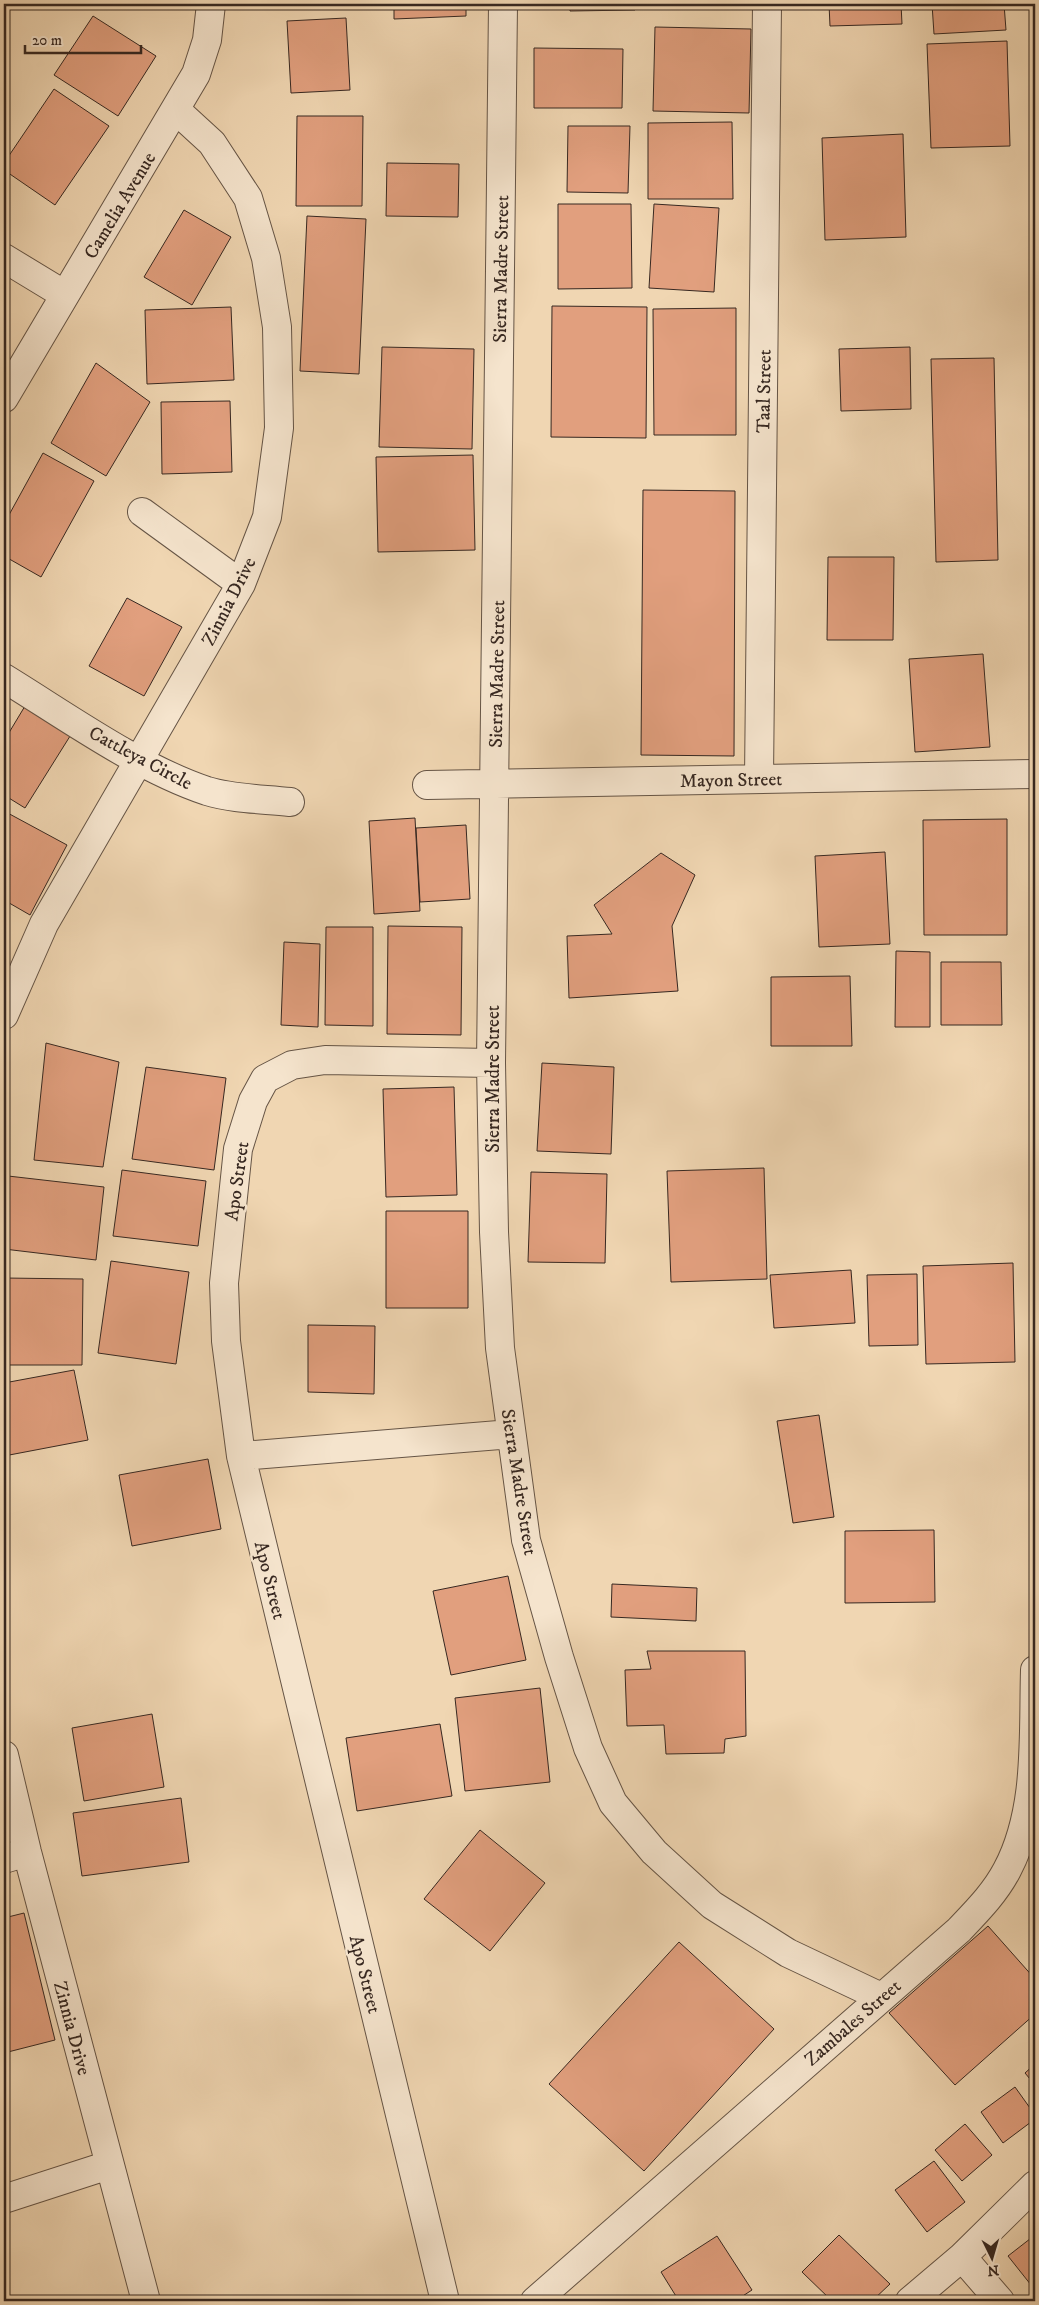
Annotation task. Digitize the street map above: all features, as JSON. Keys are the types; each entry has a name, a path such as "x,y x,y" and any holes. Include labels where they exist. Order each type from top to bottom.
{"street":[{"name":"Camelia Avenue","path":"4,398 196,74 207,40 211,4"},
{"name":"Sierra Madre Street","path":"503,4 491,1063 494,1232 499,1328 526,1540 558,1658 588,1748 613,1803 654,1852 712,1905 788,1953 881,1997"},
{"name":"Taal Street","path":"759,779 767,4"},
{"name":"Zinnia Drive","path":"4,1015 44,924 241,584 267,517 279,428 277,327 266,258 248,198 212,143 176,110"},
{"path":"4,258 65,295"},
{"path":"142,512 241,584"},
{"name":"Cattleya Circle","path":"4,678 139,760 181,781 209,791 290,802"},
{"name":"Mayon Street","path":"427,784 1035,774"},
{"name":"Apo Street","path":"445,2301 241,1456 226,1341 224,1283 238,1149 253,1101 265,1079 292,1064 325,1060 491,1063"},
{"path":"241,1456 511,1434"},
{"name":"Zambales Street","path":"535,2301 959,1930 988,1900 1007,1871 1021,1840 1030,1804 1035,1670"},
{"name":"Zinnia Drive","path":"4,1755 16,1856 109,2165 146,2301"},
{"path":"4,2199 109,2165"},
{"path":"910,2301 962,2257 1035,2184"},
{"path":"962,2257 1000,2301"}],"building":[{"path":"394,4 466,4 466,16 394,19"},
{"path":"570,4 635,4 635,10 570,11"},
{"path":"654,4 715,4 715,6 654,7"},
{"path":"829,4 901,4 902,24 830,26"},
{"path":"932,4 1004,4 1006,30 934,34"},
{"path":"93,16 156,56 118,116 54,75"},
{"path":"346,18 350,90 291,93 287,21"},
{"path":"655,27 751,29 749,113 653,111"},
{"path":"1007,41 1010,146 931,148 927,44"},
{"path":"534,48 623,49 622,108 534,108"},
{"path":"54,89 109,126 55,205 4,170 4,163"},
{"path":"297,116 363,116 362,206 296,206"},
{"path":"732,122 733,199 648,199 648,123"},
{"path":"568,126 630,126 628,193 567,192"},
{"path":"903,134 906,237 825,240 822,138"},
{"path":"387,163 459,164 458,217 386,216"},
{"path":"558,204 631,204 632,288 558,289"},
{"path":"654,204 719,208 714,292 649,288"},
{"path":"184,210 231,237 192,305 144,277"},
{"path":"307,216 366,219 359,374 300,371"},
{"path":"552,306 647,307 646,438 551,437"},
{"path":"231,307 234,380 147,384 145,310"},
{"path":"736,308 736,435 654,435 653,309"},
{"path":"382,347 474,349 472,449 379,447"},
{"path":"910,347 911,409 841,411 839,349"},
{"path":"994,358 998,560 936,562 931,359"},
{"path":"96,363 150,402 106,476 51,443"},
{"path":"230,401 232,472 162,474 161,402"},
{"path":"43,453 94,481 41,577 4,556 4,524"},
{"path":"473,455 475,550 378,552 376,457"},
{"path":"643,490 735,491 734,756 641,755"},
{"path":"828,557 894,557 893,640 827,640"},
{"path":"127,598 182,627 144,696 89,666"},
{"path":"983,654 990,747 915,752 909,659"},
{"path":"25,706 72,733 25,808 4,795 4,741"},
{"path":"4,811 67,845 30,915 4,900"},
{"path":"415,818 420,911 374,914 369,821"},
{"path":"1007,819 1007,935 924,935 923,820"},
{"path":"466,825 470,899 420,902 416,828"},
{"path":"885,852 890,944 819,947 815,856"},
{"path":"661,853 695,875 672,926 678,991 569,998 567,936 612,934 594,905"},
{"path":"388,926 462,927 461,1035 387,1034"},
{"path":"326,927 373,927 373,1026 325,1025"},
{"path":"284,942 320,944 318,1027 281,1025"},
{"path":"896,951 930,952 930,1027 895,1027"},
{"path":"941,962 1001,962 1002,1025 941,1025"},
{"path":"850,976 852,1046 771,1046 771,977"},
{"path":"46,1043 119,1062 103,1167 34,1160"},
{"path":"542,1063 614,1067 611,1154 537,1151"},
{"path":"146,1067 226,1078 214,1170 132,1159"},
{"path":"454,1087 457,1195 386,1197 383,1089"},
{"path":"764,1168 767,1279 671,1282 667,1171"},
{"path":"122,1170 206,1181 198,1246 113,1236"},
{"path":"531,1172 607,1174 605,1263 528,1262"},
{"path":"8,1176 104,1187 96,1260 4,1249 4,1210"},
{"path":"386,1211 468,1211 468,1308 386,1308"},
{"path":"111,1261 189,1272 176,1364 98,1353"},
{"path":"1013,1263 1015,1362 926,1364 923,1266"},
{"path":"851,1270 855,1323 774,1328 770,1275"},
{"path":"917,1274 918,1345 869,1346 867,1275"},
{"path":"4,1278 83,1279 82,1365 4,1365"},
{"path":"308,1325 375,1326 374,1394 308,1392"},
{"path":"74,1370 88,1440 4,1456 4,1383"},
{"path":"819,1415 834,1517 793,1523 777,1421"},
{"path":"208,1459 221,1529 132,1546 119,1475"},
{"path":"934,1530 935,1602 845,1603 845,1531"},
{"path":"508,1576 526,1660 451,1675 433,1591"},
{"path":"612,1584 697,1588 696,1621 611,1617"},
{"path":"647,1651 745,1651 746,1736 725,1739 724,1753 666,1754 664,1725 627,1726 625,1670 651,1669"},
{"path":"540,1688 550,1782 465,1791 455,1698"},
{"path":"152,1714 164,1787 84,1801 72,1728"},
{"path":"440,1724 452,1796 357,1811 346,1738"},
{"path":"181,1798 189,1862 82,1876 73,1813"},
{"path":"480,1830 545,1883 490,1951 424,1899"},
{"path":"24,1913 55,2040 4,2053 4,1918"},
{"path":"988,1926 1035,1979 1035,2014 955,2085 889,2013"},
{"path":"679,1942 774,2029 644,2171 549,2084"},
{"path":"1035,2064 1035,2085 1025,2073"},
{"path":"1015,2087 1035,2115 1035,2119 1003,2143 981,2112"},
{"path":"965,2124 992,2155 962,2181 935,2150"},
{"path":"934,2161 965,2202 927,2232 895,2190"},
{"path":"839,2235 890,2284 872,2301 832,2301 802,2272"},
{"path":"1035,2235 1035,2290 1008,2256"},
{"path":"717,2236 752,2290 735,2301 679,2301 661,2272"}]}
